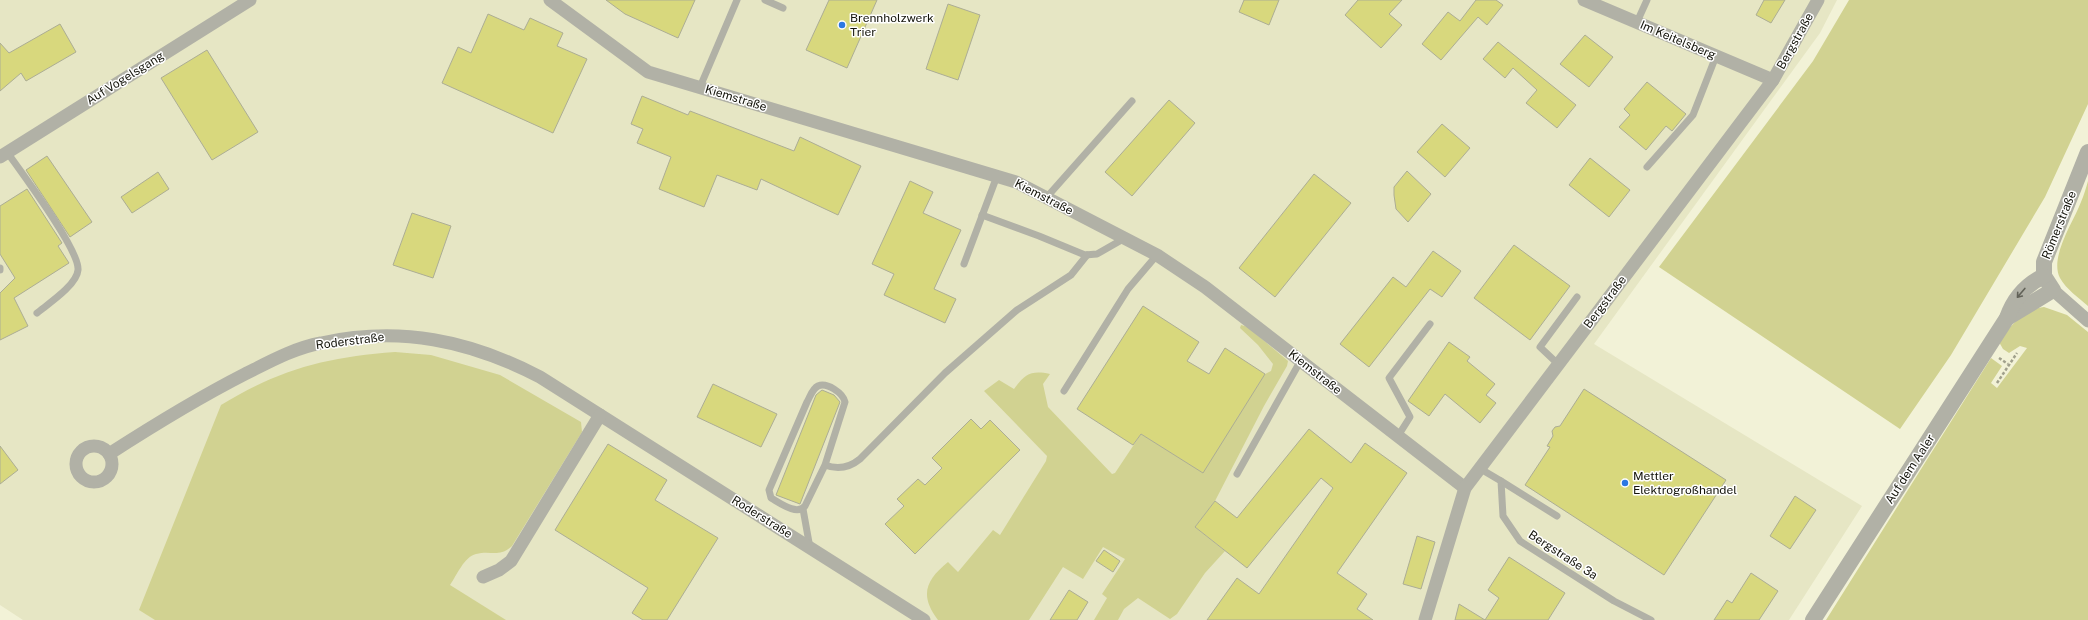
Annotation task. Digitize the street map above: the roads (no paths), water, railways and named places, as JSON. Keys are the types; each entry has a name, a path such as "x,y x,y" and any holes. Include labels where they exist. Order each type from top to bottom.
{"street":[{"name":"Auf Vogelsgang","path":"4,154 250,0"},
{"name":"Kiemstraße","path":"550,0 648,72 1016,182 1157,255 1205,286 1465,488"},
{"name":"Im Keitelsberg","path":"1584,0 1773,80"},
{"name":"Bergstraße","path":"1425,620 1465,488 1773,80 1818,0"},
{"name":"Römerstraße","path":"2044,276 2044,262 2069,203 2088,152"},
{"path":"2044,276 2052,290 2088,321"},
{"name":"Auf dem Aaler","path":"1814,620 2007,318 2011,306 2023,290 2034,281 2044,276"},
{"name":"Auf dem Aaler","path":"2007,318 2052,290"},
{"name":"Roderstraße","path":"109,454 174,412 273,360 320,343 381,335 415,336 475,349 520,367 600,415 924,620"},
{"path":"483,577 499,570 511,561 600,415"}],"lane":[{"path":"700,87 737,0"},
{"path":"765,0 783,8"},
{"path":"1637,22 1647,0"},
{"path":"1647,167 1693,115 1716,56"},
{"path":"1046,198 1132,101"},
{"path":"4,154 60,230 76,259 78,270 74,279 63,292 36,313"},
{"path":"964,264 996,176"},
{"path":"982,215 1087,255 1097,254 1125,238"},
{"path":"825,465 841,468 855,462 869,451 945,373 1017,310 1034,297 1071,275 1087,255"},
{"path":"1064,391 1128,289 1157,255"},
{"path":"1558,364 1540,347 1577,297"},
{"path":"1398,436 1410,417 1389,378 1430,324"},
{"path":"1237,474 1301,360"},
{"path":"803,508 794,510 773,499 770,496 769,490 807,402 815,388 825,385 843,397 845,406 825,465 803,508 811,548"},
{"path":"1479,468 1557,516"},
{"name":"Bergstraße 3a","path":"1501,481 1503,516 1520,540 1614,601 1651,620"}],"place":[{"name":"Brennholzwerk Trier","path":"842,25"},
{"name":"Mettler Elektrogroßhandel","path":"1625,483"}]}
